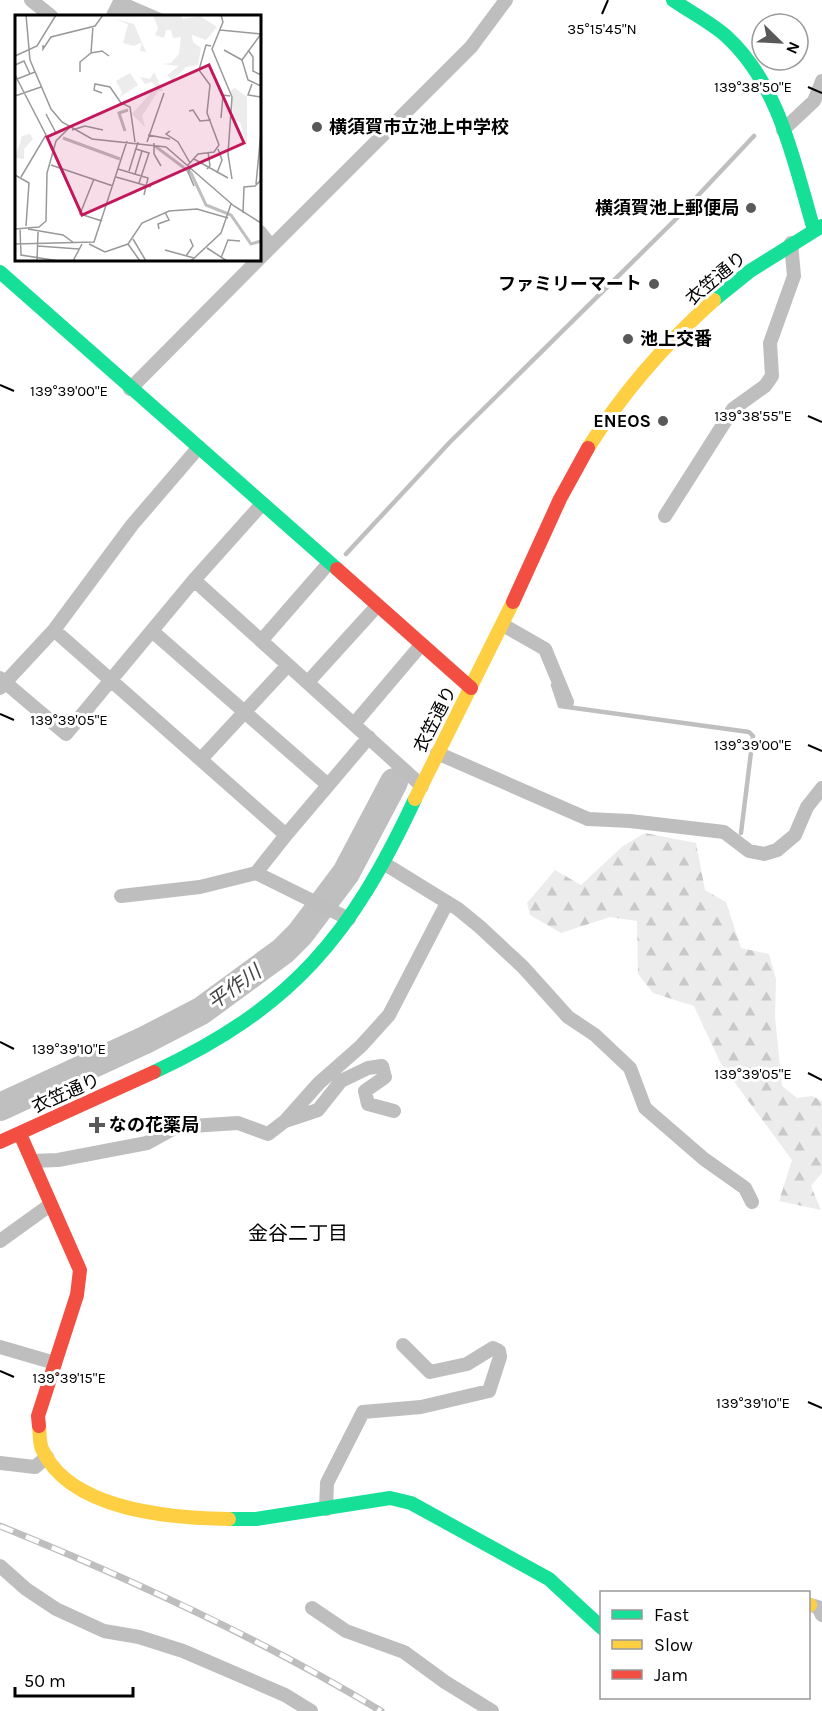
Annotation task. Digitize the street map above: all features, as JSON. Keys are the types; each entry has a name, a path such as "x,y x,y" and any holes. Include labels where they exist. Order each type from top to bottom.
{"street":[{"path":"31,0 50,15"},
{"path":"261,257 471,47 506,0"},
{"path":"673,0 726,36 752,66 783,130 818,228"},
{"path":"783,130 814,101 821,88"},
{"name":"衣笠通り","path":"0,1142 176,1064 223,1039 269,1006 312,965 349,919 385,864 437,753 503,625 581,460 631,384 707,306 791,243 818,228"},
{"path":"261,233 271,246"},
{"path":"665,516 733,409 765,386 772,376 770,343 794,276 791,243"},
{"path":"130,388 257,261"},
{"path":"0,272 471,688"},
{"path":"199,447 132,525 54,630 2,683 66,734 194,580 262,504"},
{"path":"261,641 328,563"},
{"path":"194,580 422,786"},
{"path":"308,682 377,606"},
{"path":"503,625 545,649 567,702"},
{"path":"54,630 286,835"},
{"path":"152,631 328,785"},
{"path":"354,724 421,645"},
{"path":"201,759 288,665"},
{"path":"121,896 200,887 256,873 369,737"},
{"path":"437,753 588,819 630,821 724,832 750,851 764,854 777,849 795,835 807,807 822,788"},
{"path":"385,864 480,927 523,968 568,1017 595,1035 630,1068 645,1108 704,1159 745,1188 752,1202"},
{"path":"256,873 349,919"},
{"path":"32,1161 68,1158 147,1143 176,1126 238,1123 268,1134 285,1121 319,1083 361,1046 389,1015 447,903"},
{"path":"285,1121 318,1110 341,1081 368,1068 382,1066 385,1077 365,1091 368,1104 394,1111"},
{"path":"20,1134 80,1270 77,1295 38,1416 41,1447 53,1468 73,1485 102,1498 155,1515 187,1519 256,1519 390,1498 411,1503 549,1579 600,1626"},
{"path":"0,1241 50,1204"},
{"path":"326,1509 327,1483 363,1412 421,1407 489,1390 501,1358 499,1351 493,1348 467,1364 430,1372 403,1345"},
{"path":"0,1347 55,1363"},
{"path":"0,1463 35,1467 47,1457"},
{"path":"0,1566 26,1589 56,1609 104,1631 139,1637 183,1651 285,1695 311,1711"},
{"path":"810,1605 818,1607 822,1615"},
{"path":"312,1608 346,1631 404,1652 445,1682 492,1711"}],"green space":[{"path":"645,833 696,843 705,890 726,902 741,948 769,954 776,979 775,1017 782,1086 797,1098 812,1096 822,1101 822,1173 811,1186 821,1210 779,1201 792,1160 721,1064 694,1006 653,993 638,974 637,921 610,917 561,933 530,915 527,903 555,870 581,885 623,846"}],"shaded area":[{"path":"113,0 131,0 166,15 106,15"}],"waterway":[{"path":"346,554 450,442 674,221 754,136"},
{"path":"553,685 560,706 749,732 753,736 741,833"},
{"name":"平作川","path":"0,1107 145,1040 201,1011 283,951 300,934 346,873 394,782"}],"railway":[{"path":"0,1526 98,1567 242,1634 381,1711"}],"traffic: fast":[{"path":"673,0 726,36 760,78 783,126 814,230"},
{"path":"714,300 750,271 822,226"},
{"path":"0,272 337,569"},
{"path":"154,1072 202,1047 244,1021 281,993 313,962 341,928 367,890 415,799"},
{"path":"229,1519 256,1519 390,1498 411,1503 549,1579 600,1626"}],"traffic: slow":[{"path":"588,448 601,427 646,370 714,300"},
{"path":"415,799 513,602"},
{"path":"39,1426 42,1449 56,1470 75,1486 98,1498 152,1513 229,1519"}],"traffic: jam":[{"path":"513,602 560,499 588,448"},
{"path":"337,569 471,688"},
{"path":"0,1142 154,1072"},
{"path":"20,1134 80,1270 77,1295 38,1416 39,1426"}],"place":[{"name":"横須賀市立池上中学校","path":"317,127"},
{"name":"横須賀池上郵便局","path":"751,208"},
{"name":"ファミリーマート","path":"654,284"},
{"name":"池上交番","path":"628,339"},
{"name":"ENEOS","path":"663,421"},
{"name":"なの花薬局","path":"97,1125"}],"district":[{"name":"金谷二丁目","path":"298,1233"}]}
